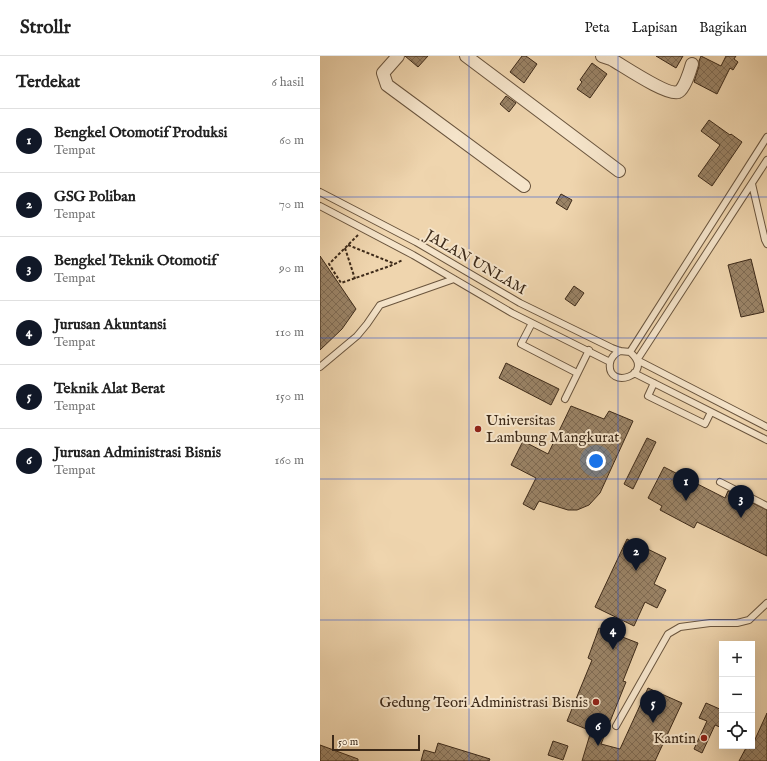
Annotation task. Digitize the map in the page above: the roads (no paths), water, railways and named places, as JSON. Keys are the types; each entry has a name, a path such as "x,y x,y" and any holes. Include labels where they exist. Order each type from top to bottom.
{"street":[{"path":"398,56 383,73 388,85 524,186"},
{"path":"466,56 619,171"},
{"path":"602,56 611,59 664,90 675,92 679,92 682,88 692,64"}],"lane":[{"path":"630,352 767,137"},
{"path":"767,160 636,360 637,368 634,374 628,378 616,376 611,370 610,362 614,355 620,351 630,352 636,360 767,427"},
{"path":"752,184 767,244"},
{"name":"JALAN UNLAM","path":"320,192 416,242 520,302 620,351"},
{"name":"JALAN UNLAM","path":"320,206 413,255 532,324 610,362"},
{"path":"320,367 357,336 380,306 454,279"},
{"path":"532,324 521,344 577,373"},
{"path":"565,399 588,350"},
{"path":"634,374 767,440"},
{"path":"654,383 648,396 705,424 711,412"},
{"path":"720,482 767,506"},
{"path":"616,726 668,634 680,627 710,623 737,623 749,620 767,603"}],"place":[{"name":"Universitas Lambung Mangkurat","path":"478,429"},
{"name":"Bengkel Otomotif Produksi","path":"686,501"},
{"name":"Bengkel Teknik Otomotif","path":"741,518"},
{"name":"GSG Poliban","path":"636,571"},
{"name":"Jurusan Akuntansi","path":"613,650"},
{"name":"Gedung Teori Administrasi Bisnis","path":"596,702"},
{"name":"Teknik Alat Berat","path":"653,723"},
{"name":"Kantin","path":"704,738"},
{"name":"Jurusan Administrasi Bisnis","path":"598,746"}]}
